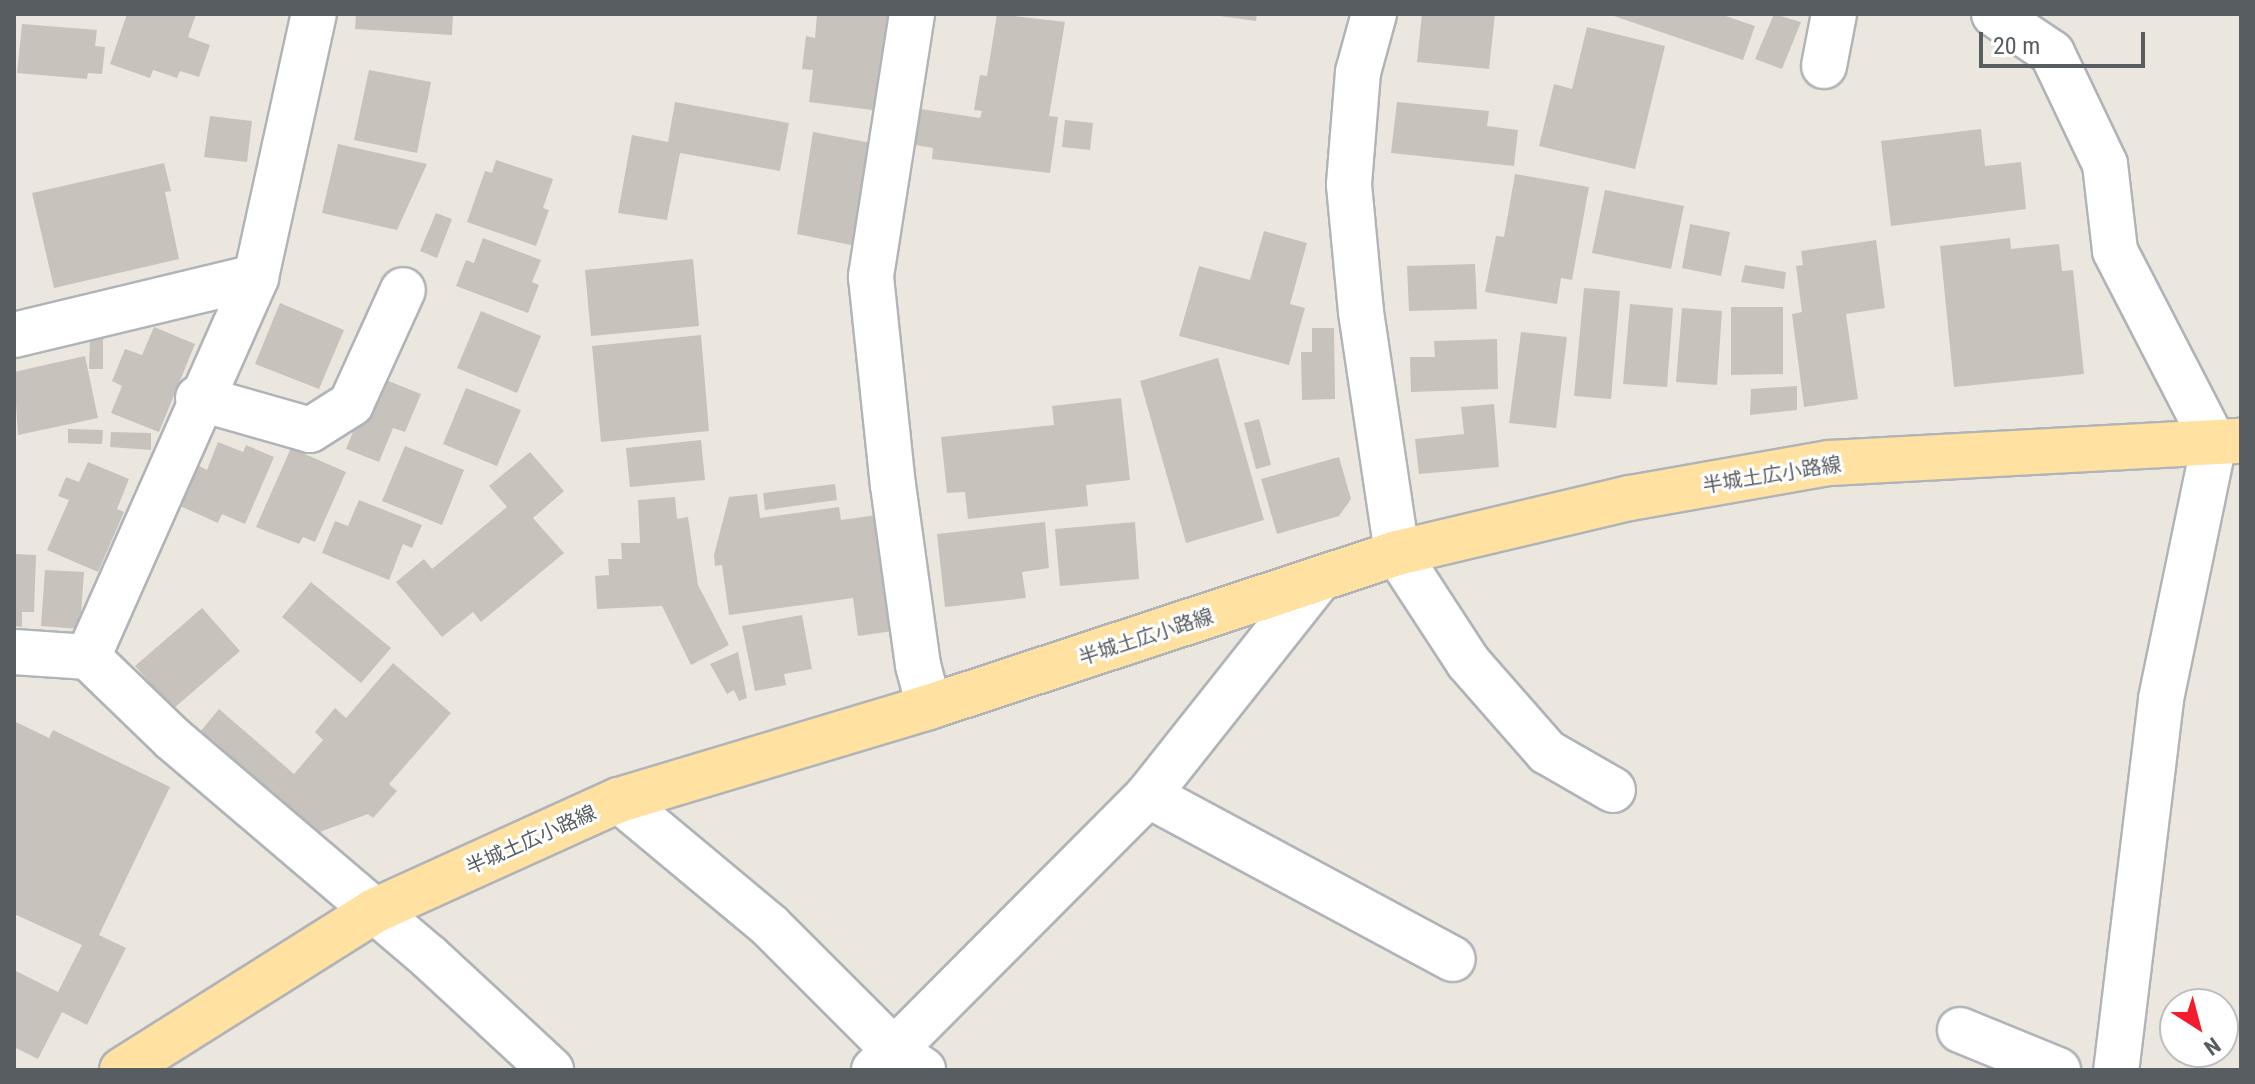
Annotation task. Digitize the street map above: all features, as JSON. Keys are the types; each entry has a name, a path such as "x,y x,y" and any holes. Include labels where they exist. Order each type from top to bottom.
{"main road":[{"name":"半城土広小路線","path":"122,1070 374,911 619,800 929,707 1316,583 1397,553 1630,498 1829,463 2227,442"}],"street":[{"path":"88,657 140,544 198,398 256,277 314,14"},
{"path":"912,14 871,277 895,500 918,665 929,707"},
{"path":"1374,14 1358,72 1349,185 1361,312 1397,553 1468,662 1547,752 1613,790"},
{"path":"1824,66 1834,14"},
{"path":"1994,14 2052,53 2105,164 2115,251 2227,442 2161,700 2116,1070"},
{"path":"14,335 256,277"},
{"path":"198,398 310,430 351,404 403,290"},
{"path":"619,800 770,926 897,1064 1148,795 1316,583"},
{"path":"14,652 88,657 173,739 374,911 551,1070"},
{"path":"1148,795 1453,959"},
{"path":"1960,1030 2058,1070"}],"building":[{"path":"127,14 196,14 188,37 210,45 199,77 180,71 177,78 153,70 150,78 110,64"},
{"path":"356,14 453,14 452,35 355,29"},
{"path":"817,14 892,14 880,111 809,102 813,70 802,69 806,36 815,38"},
{"path":"997,14 1065,22 1049,116 1058,117 1050,173 932,159 933,148 909,144 914,108 980,118 982,111 974,110 980,75 987,76"},
{"path":"1205,14 1257,14 1256,21"},
{"path":"1422,14 1495,14 1489,69 1417,62"},
{"path":"1608,14 1720,14 1755,26 1743,60"},
{"path":"1774,14 1801,22 1782,69 1755,59"},
{"path":"22,24 97,30 95,46 105,47 102,74 88,73 87,79 17,73"},
{"path":"1587,27 1665,46 1635,169 1539,146 1554,84 1572,89"},
{"path":"369,70 431,82 417,153 354,140"},
{"path":"675,102 789,123 780,171 680,153 667,220 618,213 632,135 668,142"},
{"path":"1397,102 1489,111 1487,126 1518,130 1514,166 1391,153"},
{"path":"210,116 252,121 247,162 204,157"},
{"path":"1065,120 1093,123 1090,150 1062,147"},
{"path":"1981,129 1985,166 2021,162 2026,209 1891,226 1881,141"},
{"path":"813,132 882,145 861,247 797,234"},
{"path":"338,144 427,164 397,230 322,213"},
{"path":"496,160 553,179 543,208 549,210 536,246 467,222 485,171 492,173"},
{"path":"164,163 171,191 165,192 179,259 54,288 32,193"},
{"path":"1515,174 1589,187 1572,280 1561,278 1557,304 1485,292 1496,236 1504,237"},
{"path":"1605,190 1684,206 1671,269 1592,253"},
{"path":"436,213 452,219 437,258 420,251"},
{"path":"1690,224 1730,232 1721,276 1682,268"},
{"path":"1264,231 1307,243 1290,304 1305,308 1289,365 1179,336 1199,266 1250,280"},
{"path":"483,238 541,260 532,282 539,285 528,313 456,286 466,260 474,263"},
{"path":"2010,238 2011,249 2059,244 2062,271 2073,270 2084,374 1954,387 1940,246"},
{"path":"1876,240 1885,308 1846,314 1858,399 1804,407 1792,314 1802,312 1796,266 1803,265 1801,251"},
{"path":"693,259 699,326 591,336 585,270"},
{"path":"1475,264 1477,309 1409,311 1407,266"},
{"path":"1745,265 1786,272 1784,289 1741,282"},
{"path":"1584,288 1620,291 1611,399 1574,396"},
{"path":"280,303 344,330 319,389 255,364"},
{"path":"1630,304 1673,308 1667,387 1623,384"},
{"path":"1731,307 1783,307 1783,374 1731,375"},
{"path":"1682,308 1722,311 1717,385 1676,382"},
{"path":"481,311 541,336 517,393 457,368"},
{"path":"154,327 195,344 159,432 111,413 122,386 112,381 125,349 142,355"},
{"path":"1312,328 1334,328 1335,399 1302,400 1301,352 1312,352"},
{"path":"1521,332 1567,337 1556,428 1509,423"},
{"path":"701,335 709,431 601,442 592,346"},
{"path":"90,339 103,339 103,369 89,369"},
{"path":"1497,339 1498,389 1411,392 1410,357 1435,357 1434,341"},
{"path":"85,356 98,418 18,435 14,372"},
{"path":"1218,358 1264,520 1186,543 1140,381"},
{"path":"386,380 421,394 405,432 393,428 379,462 346,449 359,417 368,421"},
{"path":"1797,386 1797,410 1750,415 1751,389"},
{"path":"466,388 521,410 497,466 443,444"},
{"path":"1121,398 1130,480 1086,485 1088,506 968,519 965,492 947,493 941,437 1054,425 1052,406"},
{"path":"1494,404 1499,467 1419,474 1415,439 1464,434 1461,407"},
{"path":"1259,419 1271,465 1256,469 1244,423"},
{"path":"68,429 103,430 102,444 68,443"},
{"path":"111,432 151,433 151,450 110,447"},
{"path":"701,440 705,480 630,487 626,448"},
{"path":"218,442 243,452 246,445 274,457 245,524 222,514 218,523 180,506 197,465 207,470"},
{"path":"405,446 464,470 442,525 382,501"},
{"path":"291,448 346,472 315,542 303,537 299,544 256,527"},
{"path":"530,452 564,491 533,518 564,553 481,622 473,612 442,637 396,582 424,559 432,569 507,507 489,486"},
{"path":"1339,457 1351,499 1339,516 1277,534 1261,479"},
{"path":"88,462 129,479 117,509 124,512 98,572 47,550 69,500 58,496 66,477 79,482"},
{"path":"835,484 837,500 765,510 763,493"},
{"path":"757,494 760,518 839,507 841,520 877,515 893,631 858,636 853,598 729,615 722,565 715,566 714,555 729,497"},
{"path":"675,497 677,519 688,517 698,585 729,645 691,665 662,606 597,609 595,576 609,575 608,559 622,559 621,543 640,543 638,500"},
{"path":"359,500 422,525 412,548 403,544 389,580 322,553 335,521 348,526"},
{"path":"1045,522 1049,568 1022,572 1026,598 945,607 937,534"},
{"path":"1135,522 1139,579 1060,586 1055,529"},
{"path":"14,554 36,555 34,612 22,612 22,627 14,626"},
{"path":"45,570 84,572 80,629 41,626"},
{"path":"311,582 391,648 361,683 282,617"},
{"path":"202,608 240,651 173,709 135,666"},
{"path":"802,615 812,669 784,674 786,685 755,691 742,626"},
{"path":"738,652 747,698 739,701 734,690 727,694 710,664"},
{"path":"393,663 451,713 389,784 397,791 373,818 368,814 317,833 195,738 219,709 294,774 323,740 315,732 335,708 346,718"},
{"path":"14,721 49,738 53,730 170,787 99,935 126,948 87,1025 62,1012 38,1059 14,1047 14,970 58,992 82,945 14,914"}]}
